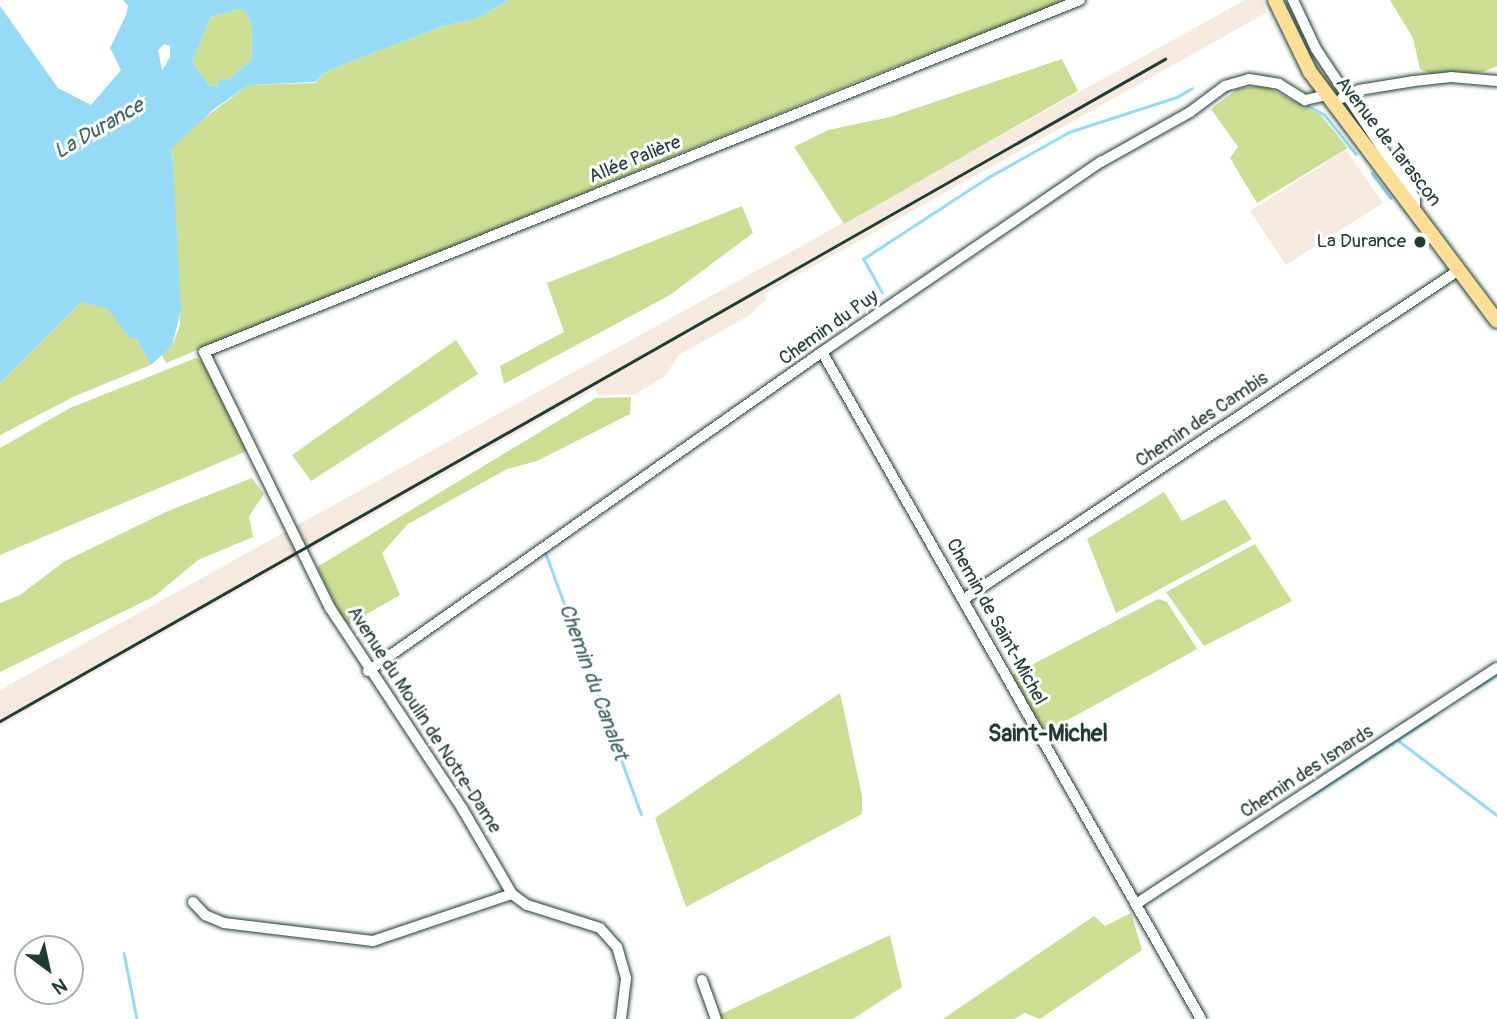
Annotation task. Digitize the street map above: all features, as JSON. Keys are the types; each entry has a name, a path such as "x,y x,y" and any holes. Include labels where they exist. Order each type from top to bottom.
{"main road":[{"name":"Avenue de Tarascon","path":"1275,0 1296,48 1336,98 1497,321"},
{"name":"Avenue de Tarascon","path":"1482,302 1497,333"}],"street":[{"name":"Allée Palière","path":"204,352 1080,0"},
{"path":"1293,0 1336,98"},
{"name":"Chemin du Puy","path":"368,671 822,352 1101,162 1190,112 1224,86 1249,79 1279,84 1305,100 1314,101 1451,77 1497,81"},
{"name":"Chemin des Cambis","path":"964,599 1460,270"},
{"name":"Avenue du Moulin de Notre-Dame","path":"204,352 330,608 368,671 444,780 512,894"},
{"name":"Chemin de Saint-Michel","path":"822,352 1201,1019"},
{"name":"Chemin des Isnards","path":"1136,904 1497,668"},
{"path":"193,902 205,915 225,923 373,941 512,894 527,905 600,928 610,938 626,978 621,1019"},
{"path":"702,980 716,1019"}],"shaded area":[{"path":"1245,0 1263,0 1266,13 764,294 767,299 748,316 679,355 665,376 634,395 598,395 595,389 0,726 0,690"},
{"path":"1346,150 1383,203 1286,265 1250,211"}],"green space":[{"path":"510,0 1069,0 856,82 166,363 162,355 172,346 180,325 172,148 186,132 248,85 315,83 325,72 440,27 477,18"},
{"path":"1390,0 1497,0 1497,66 1483,72 1434,75 1420,69 1413,38"},
{"path":"239,9 245,11 251,23 252,59 227,81 218,82 216,87 209,85 192,62 211,17"},
{"path":"1062,59 1078,91 844,224 794,147 828,130 890,117"},
{"path":"1265,86 1321,115 1348,148 1257,203 1230,158 1238,147 1211,109 1239,88"},
{"path":"742,206 753,233 670,295 504,384 500,366 564,332 547,283"},
{"path":"81,302 108,308 129,338 136,338 151,365 75,396 0,435 0,383"},
{"path":"456,340 478,374 311,481 292,455"},
{"path":"196,358 202,361 247,451 0,555 0,448 70,408"},
{"path":"631,397 630,414 537,461 507,469 408,524 382,553 400,595 346,626 317,567 596,398"},
{"path":"252,478 264,494 249,516 253,537 198,560 155,596 0,672 0,603 20,595 65,561 168,511"},
{"path":"1164,492 1182,521 1225,499 1252,539 1116,613 1087,539"},
{"path":"1255,544 1292,601 1204,646 1166,592"},
{"path":"1158,599 1167,602 1197,649 1044,733 1012,675"},
{"path":"840,693 862,796 862,814 686,907 655,818"},
{"path":"1131,913 1142,950 1040,1019 1025,1013 1014,1019 943,1019 1094,916 1105,926"},
{"path":"890,935 902,987 853,1019 721,1019 719,1015"}],"water":[{"name":"La Durance","path":"123,0 510,0 477,18 440,27 325,72 315,82 248,85 213,110 172,148 181,310 172,346 151,365 136,338 129,338 108,309 81,302 0,383 0,6 58,88 91,105 121,70 110,48 128,6","holes":["239,9 245,11 251,23 252,59 227,81 220,78 216,87 209,85 192,62 211,17","164,44 170,46 170,57 162,70 158,50"]}],"waterway":[{"path":"882,293 863,259 987,178 1069,132 1177,97 1192,88"},
{"path":"1296,100 1324,114 1356,154"},
{"path":"1372,173 1391,198"},
{"name":"Chemin du Canalet","path":"545,551 641,814"},
{"path":"1476,688 1497,674"},
{"path":"1312,795 1433,716"},
{"path":"1399,741 1497,815"},
{"path":"124,953 137,1019"}],"railway":[{"path":"0,721 1165,59"}],"place":[{"name":"La Durance","path":"1420,242"}],"district":[{"name":"Saint-Michel","path":"1048,734"}]}
